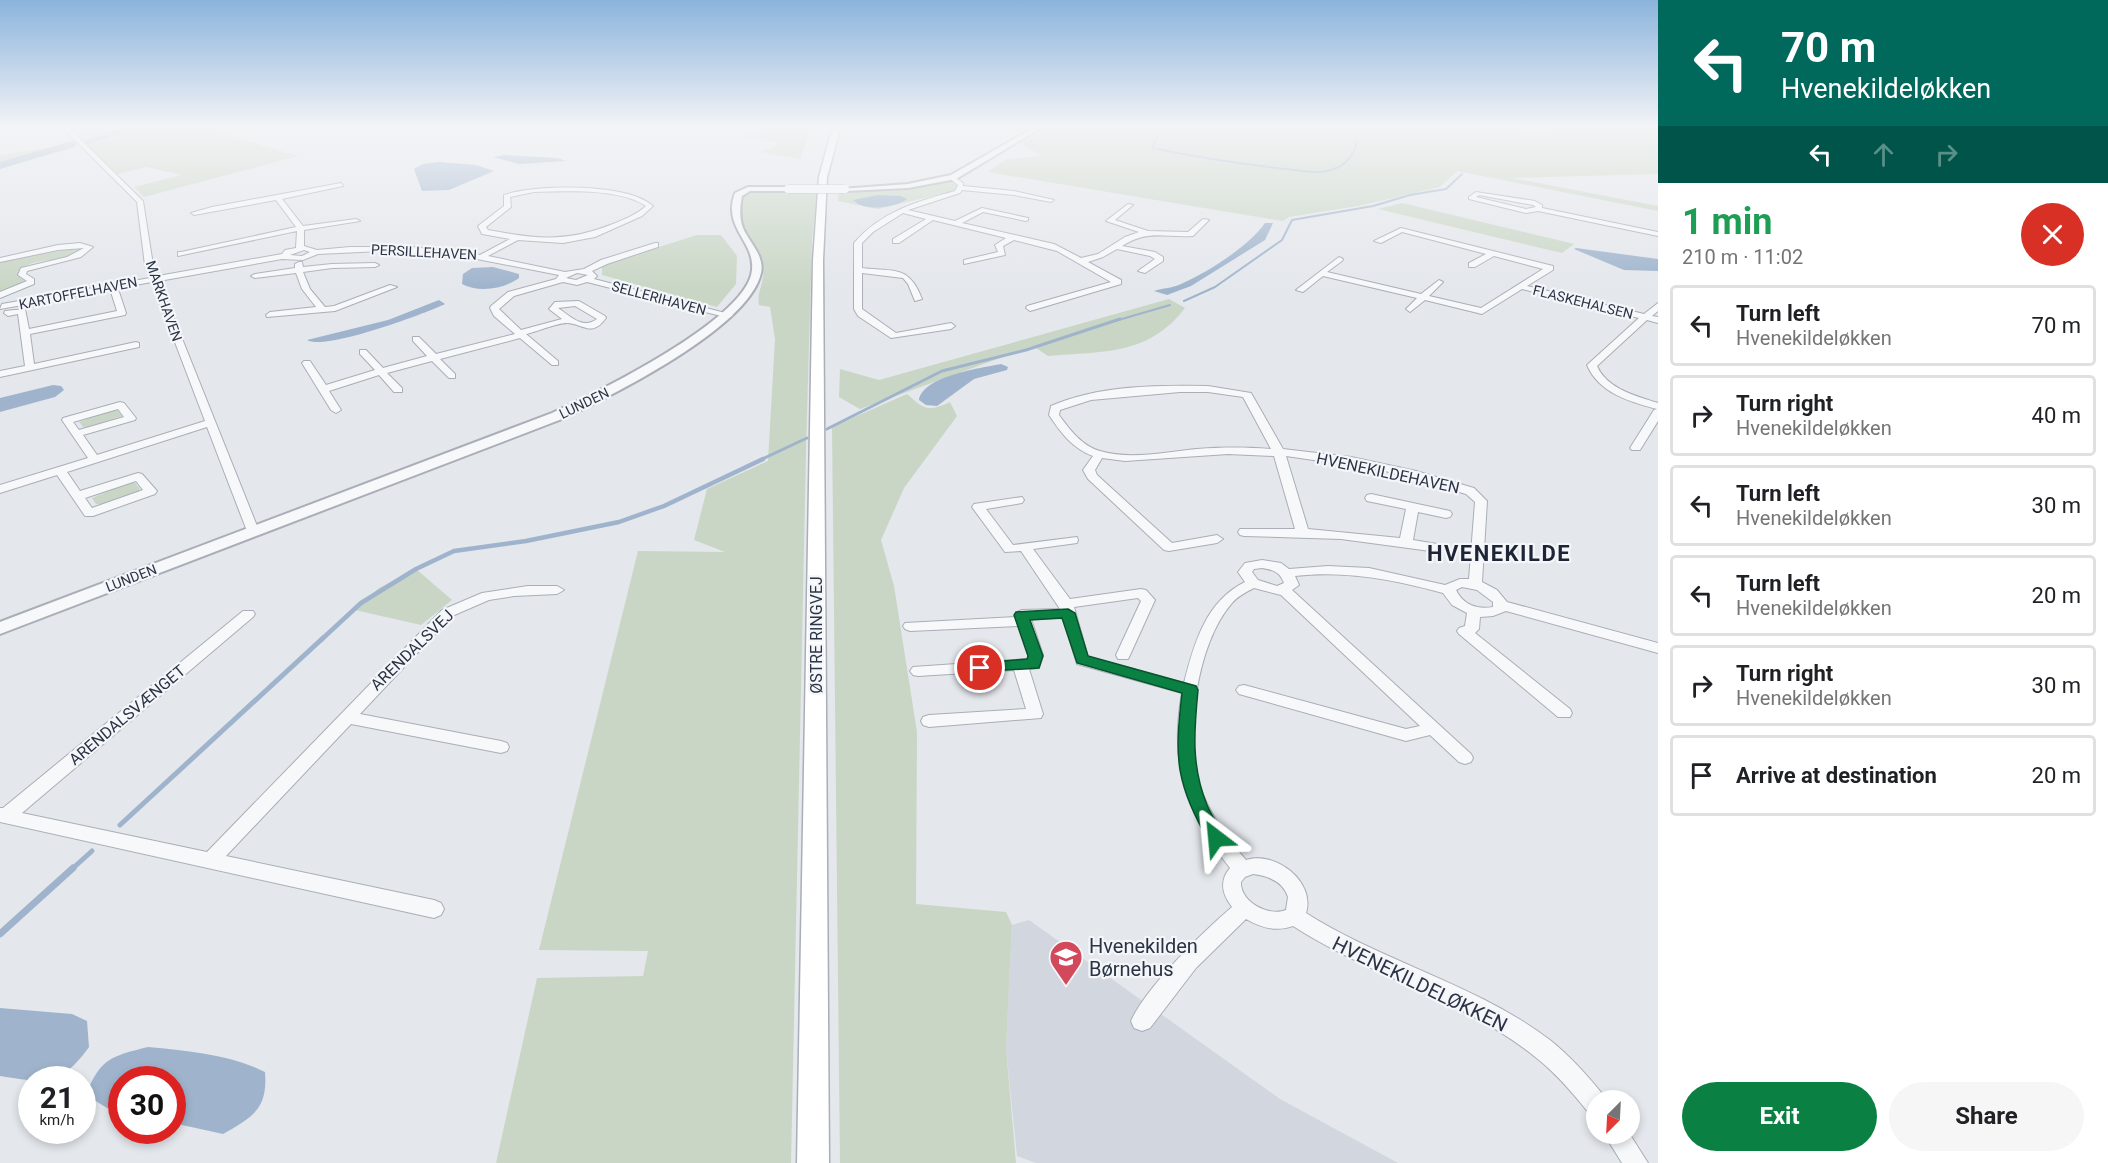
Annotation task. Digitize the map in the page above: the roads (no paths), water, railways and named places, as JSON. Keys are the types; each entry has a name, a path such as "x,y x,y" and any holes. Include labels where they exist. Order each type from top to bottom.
{"main road":[{"name":"ØSTRE RINGVEJ","path":"813,1155 818,260 823,180"}],"street":[{"name":"MARKHAVEN","path":"119,180 140,201 149,265 253,531"},
{"name":"LUNDEN","path":"0,628 579,407 691,341 729,315 745,299 757,272 754,258 735,221 738,195 748,189 845,189 908,186 935,180"},
{"path":"956,180 962,188"},
{"path":"194,213 231,204 279,199 341,185"},
{"path":"483,255 517,238 543,242 580,239 623,224 644,213 650,206 646,201 628,196 544,188 520,190 506,196 508,207 482,226 485,232 517,238"},
{"path":"951,326 902,336 889,334 859,312 859,239 917,203 958,192 962,188 1014,193 1051,200"},
{"path":"1538,208 1540,206 1535,203 1486,194 1478,194 1471,198 1526,211 1538,208 1658,234"},
{"path":"279,199 301,228 303,237 300,249"},
{"path":"1130,205 1110,221 1148,233"},
{"path":"958,222 982,210 1026,219"},
{"path":"902,211 958,222 1052,246 1081,260 1086,267 1118,282 1030,308"},
{"name":"PERSILLEHAVEN","path":"355,233 358,212"},
{"path":"896,241 933,217"},
{"path":"1081,260 1100,257 1128,239 1148,233 1169,231 1190,234 1205,220"},
{"path":"181,254 301,228 356,221"},
{"name":"FLASKEHALSEN","path":"1321,273 1482,311 1550,268 1401,230 1378,241"},
{"path":"967,262 1002,253 999,245 1014,237"},
{"path":"555,363 497,314 494,308 498,303 520,290 563,277 577,283 604,262 655,245"},
{"name":"KARTOFFELHAVEN","path":"0,260 28,256 63,246 89,247 86,253 24,270 22,275 31,282 0,294 2,312"},
{"path":"1118,246 1152,254 1160,259 1142,271"},
{"name":"PERSILLEHAVEN","path":"317,252 400,248 483,255 563,277"},
{"path":"154,278 284,256 300,249 311,249 317,252"},
{"path":"284,256 299,259 317,252"},
{"path":"1472,265 1494,253"},
{"path":"299,259 298,270 307,294 323,310"},
{"path":"1300,290 1339,259"},
{"name":"PERSILLEHAVEN","path":"255,276 332,266 375,265"},
{"path":"859,270 905,276 912,283 918,299"},
{"name":"SELLERIHAVEN","path":"588,275 729,315"},
{"name":"KARTOFFELHAVEN","path":"2,312 154,278"},
{"path":"1410,309 1439,282"},
{"path":"270,315 323,310 351,304 393,287"},
{"name":"FLASKEHALSEN","path":"1522,287 1658,320"},
{"name":"KARTOFFELHAVEN","path":"25,332 122,313 115,292"},
{"name":"SELLERIHAVEN","path":"324,389 569,320 585,326 595,324 602,318 576,303 555,305 553,309 569,320"},
{"path":"1658,306 1592,365 1600,379 1612,388 1658,406"},
{"name":"KARTOFFELHAVEN","path":"2,312 22,311 30,368"},
{"path":"416,339 452,375"},
{"path":"0,374 136,345"},
{"path":"363,352 398,390"},
{"path":"307,363 336,410"},
{"name":"HVENEKILDEHAVEN","path":"1302,532 1280,453 1247,395 1223,389 1186,389 1078,399 1063,402 1055,408 1054,415 1072,441 1099,455 1120,458 1205,451 1280,453 1364,465 1470,491 1481,501 1475,585"},
{"path":"76,434 130,418 120,405 67,420 76,434 94,459"},
{"path":"1636,448 1658,412"},
{"path":"0,489 210,423"},
{"path":"1099,455 1089,470 1092,477 1169,548 1217,539"},
{"path":"60,470 89,513 151,491 138,476 78,496"},
{"name":"HVENEKILDEHAVEN","path":"1371,498 1446,514"},
{"path":"1018,500 1007,507 978,507 1010,549 1072,540"},
{"name":"HVENEKILDEHAVEN","path":"1406,542 1413,506"},
{"path":"1244,532 1302,532 1406,542 1437,548"},
{"path":"1025,547 1067,609 1082,660 1191,690"},
{"path":"1287,573 1292,585 1284,590 1272,591 1253,584 1246,576 1250,566 1269,564 1287,573 1331,569 1359,570 1449,590"},
{"path":"1449,590 1450,587 1460,583 1475,585 1497,596 1502,605 1658,648"},
{"path":"1242,868 1210,828 1199,808 1187,771 1185,743 1191,690 1202,647 1216,614 1227,600 1253,584"},
{"name":"ARENDALSVEJ","path":"212,859 424,634 462,603 496,592 557,590"},
{"path":"1284,590 1465,758"},
{"path":"1449,590 1453,599 1474,610 1490,612 1500,609 1502,605"},
{"path":"918,671 1021,667 1034,664 1036,656 1022,615 1067,609 1142,593 1148,600 1123,655"},
{"path":"1474,610 1472,629 1464,631 1564,713"},
{"name":"ARENDALSVÆNGET","path":"3,815 248,614"},
{"path":"910,626 1024,621"},
{"path":"929,721 1035,714 1021,667"},
{"path":"1244,690 1406,735 1433,729"},
{"path":"346,717 501,747"},
{"path":"3,815 434,909"},
{"path":"1263,867 1286,878 1299,898 1299,908 1294,916 1284,921 1271,922 1244,909 1234,898 1230,886 1233,875 1242,868 1263,867"},
{"path":"1142,1021 1172,980 1223,926 1244,909"},
{"name":"HVENEKILDELØKKEN","path":"1294,916 1360,956 1485,1012 1525,1036 1574,1076 1586,1091"},
{"path":"1623,1144 1636,1163"}],"water":[{"path":"418,180 472,180 449,190 422,191"},
{"path":"878,195 901,196 907,199 895,205 880,207 864,206 853,200"},
{"path":"1265,223 1273,223 1265,240 1191,286 1167,295 1154,291 1178,285 1215,266 1238,250"},
{"path":"1574,249 1658,259 1658,271 1624,270"},
{"path":"493,267 519,274 519,278 506,285 484,289 462,284 463,274 472,268"},
{"path":"439,300 445,304 375,330 333,340 317,342 307,340 388,320"},
{"path":"1001,364 1008,367 1007,370 974,379 937,406 926,405 919,400 923,392 941,379"},
{"path":"53,385 61,386 64,390 55,397 0,412 0,398"},
{"path":"0,1008 72,1014 87,1021 89,1047 72,1066 18,1066 18,1078 0,1076"},
{"path":"148,1047 223,1057 251,1066 265,1072 264,1095 261,1104 250,1117 223,1134 186,1126 186,1066 108,1066 107,1108 96,1101 96,1075 109,1060"}],"waterway":[{"path":"1184,301 1215,287 1282,240 1292,220 1373,206 1410,195 1446,189 1455,180"},
{"path":"1115,321 1170,305"},
{"path":"827,429 942,371 1026,350 1120,319"},
{"path":"760,460 807,438"},
{"path":"321,640 361,603 416,569 454,551 526,541 619,522 664,506 763,459"},
{"path":"120,825 323,638"},
{"path":"72,869 92,851"},
{"path":"0,934 73,868"}],"place":[{"name":"Hvenekilden Børnehus","path":"1066,986"}],"district":[{"name":"HVENEKILDE","path":"1499,553"}]}
